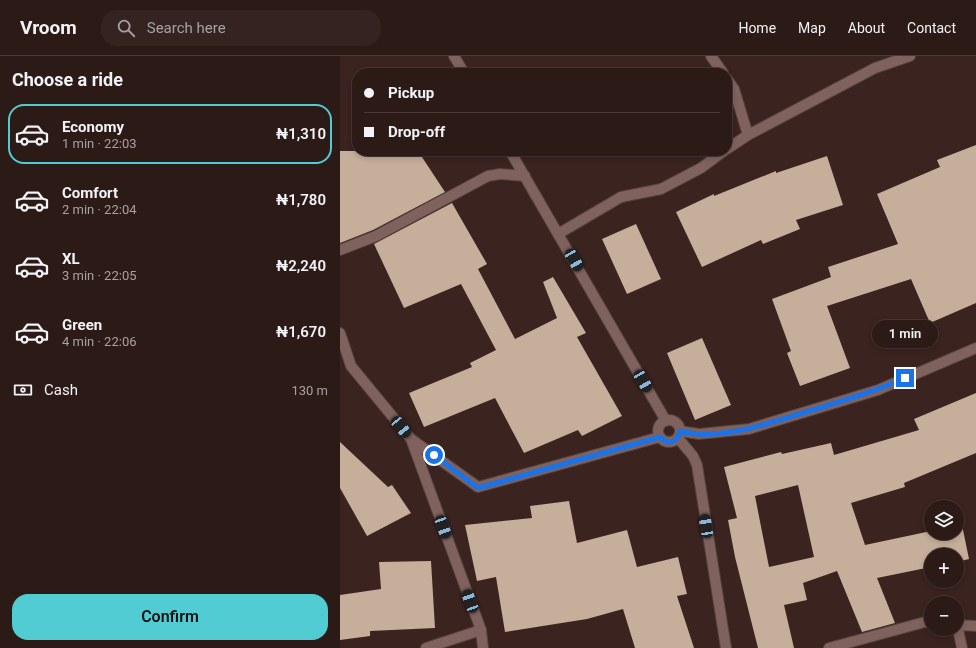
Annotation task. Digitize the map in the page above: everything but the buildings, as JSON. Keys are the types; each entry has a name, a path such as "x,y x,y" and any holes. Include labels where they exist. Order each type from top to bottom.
{"street":[{"path":"454,56 461,68"},
{"path":"711,56 719,68"},
{"path":"732,146 748,135 875,68 910,56"},
{"path":"732,86 748,135"},
{"path":"513,156 666,421"},
{"path":"558,234 621,197 661,188 701,168 717,156"},
{"path":"340,250 376,236 488,176 500,174 525,176"},
{"path":"340,333 351,366 411,439 478,488 660,437 669,442 679,434 699,434 749,429 878,390 976,348"},
{"path":"666,421 676,422 679,434 694,456 697,465 726,648"},
{"path":"660,437 659,428 666,421"},
{"path":"411,439 481,630 484,648"},
{"path":"829,648 924,622"},
{"path":"964,625 976,626"},
{"path":"426,648 481,630"},
{"path":"959,636 962,648"}],"route":[{"path":"434,455 478,488 660,437 666,442 673,442 678,438 680,431 691,434 699,434 749,429 878,390 905,378"}]}
